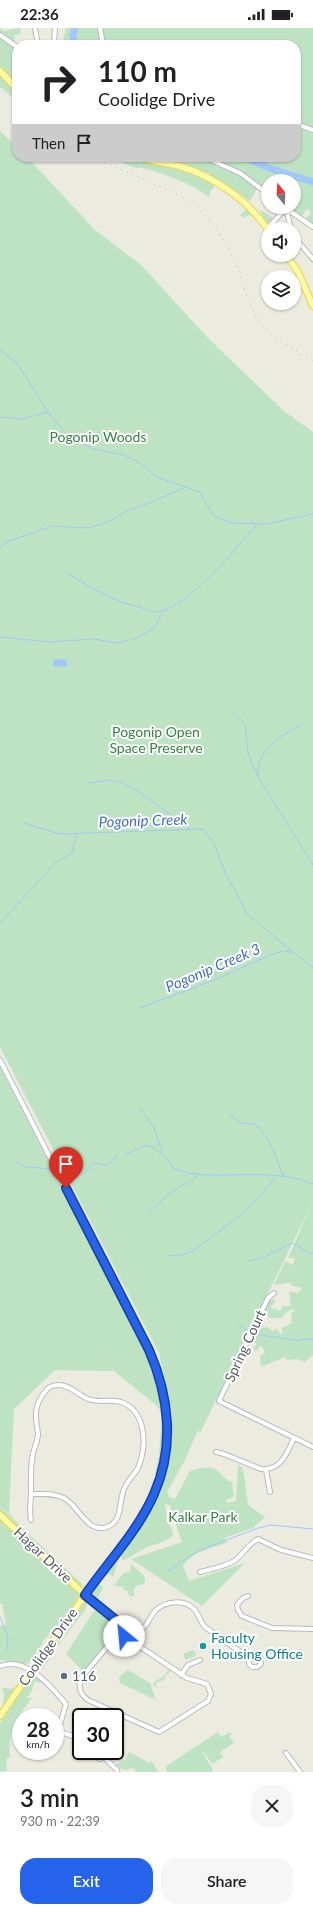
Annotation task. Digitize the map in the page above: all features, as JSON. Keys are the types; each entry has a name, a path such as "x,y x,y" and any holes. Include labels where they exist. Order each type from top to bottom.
{"main road":[{"path":"0,71 12,84"},
{"path":"162,162 190,170 224,187 253,209 262,222"},
{"path":"291,262 297,270 313,306"},
{"name":"Hagar Drive","path":"0,1515 85,1595"},
{"name":"Coolidge Drive","path":"0,1716 85,1595"}],"street":[{"path":"35,28 37,40"},
{"path":"54,40 55,28"},
{"path":"100,28 102,40"},
{"path":"0,35 12,43"},
{"path":"301,126 313,130"},
{"path":"215,162 240,173 261,189"},
{"path":"295,214 313,227"},
{"path":"301,245 313,259"},
{"name":"Coolidge Drive","path":"0,1060 149,1350 156,1366 165,1398 168,1426 166,1452 154,1494 128,1536 85,1595"},
{"name":"Spring Court","path":"274,1293 268,1298 219,1401 294,1438"},
{"path":"31,1494 56,1495 65,1498 84,1520 94,1526 106,1527 111,1524 116,1520 121,1510 120,1496 138,1469 142,1456 143,1439 138,1415 123,1403 113,1400 89,1399 67,1386 58,1384 48,1388 37,1407 36,1427 38,1434 30,1468 31,1520"},
{"path":"216,1452 261,1470 266,1470 278,1465 283,1460 294,1438 313,1447"},
{"path":"266,1470 270,1492"},
{"path":"200,1572 226,1565 235,1560 252,1542 258,1539 281,1550 313,1558"},
{"path":"85,1595 132,1632 146,1626 157,1610 164,1605 177,1602 194,1608 201,1624 249,1658"},
{"path":"248,1596 243,1598 237,1605 242,1616 272,1628 313,1628"},
{"path":"122,1625 122,1634"},
{"path":"122,1634 181,1675 190,1680 198,1680 207,1684 211,1697 208,1701 195,1710 161,1731 157,1731 88,1700 80,1690 79,1685 81,1678 112,1641 122,1634"},
{"path":"181,1675 188,1665 200,1660"},
{"path":"0,1666 15,1664 31,1671 42,1679 66,1704 58,1731 72,1736"},
{"path":"286,1753 300,1772"},
{"path":"107,1760 117,1770"}],"green space":[{"path":"0,28 3,31 20,28 21,34 14,35 15,40 12,40 12,97 0,86"},
{"path":"66,28 313,28 313,226 305,221 311,212 307,209 301,217 296,214 301,214 301,174 261,174 261,192 257,189 250,201 219,180 210,192 209,197 176,179 139,167 138,169 121,162 301,162 301,40 63,40"},
{"name":"Pogonip Woods","path":"0,131 12,142 12,162 32,162 95,230 141,265 208,338 285,412 313,432 313,1355 305,1362 297,1359 287,1360 285,1357 261,1367 260,1356 265,1353 263,1348 260,1346 258,1350 255,1351 253,1347 257,1345 253,1340 250,1341 252,1337 256,1337 254,1332 258,1316 265,1320 262,1328 267,1327 273,1331 276,1329 282,1335 282,1328 292,1323 291,1313 295,1311 293,1309 286,1312 282,1318 269,1318 265,1313 268,1301 274,1299 275,1303 271,1306 272,1310 276,1308 277,1311 281,1310 282,1306 291,1306 289,1291 298,1293 302,1288 292,1286 290,1283 274,1285 285,1261 293,1265 295,1258 288,1258 312,1203 200,1433 198,1430 185,1460 167,1492 169,1497 175,1499 190,1471 201,1468 212,1468 232,1482 234,1496 230,1499 225,1499 228,1503 236,1501 238,1465 243,1468 248,1505 265,1517 253,1528 224,1538 228,1542 197,1553 183,1566 189,1581 245,1563 202,1606 131,1559 182,1542 170,1508 171,1506 165,1504 167,1513 166,1520 171,1527 173,1535 160,1543 149,1546 123,1561 121,1556 113,1577 109,1574 101,1579 140,1522 160,1483 170,1439 170,1415 167,1391 159,1353 0,1047"},
{"path":"252,204 256,211 244,218 240,215"},
{"path":"262,214 267,214 275,219 272,222 266,222"},
{"path":"0,1066 149,1359 159,1387 164,1430 163,1444 157,1474 155,1473 159,1455 162,1413 157,1406 114,1371 55,1370 14,1409 9,1513 19,1524 0,1506"},
{"path":"0,1507 82,1584 82,1587 0,1511"},
{"path":"0,1520 79,1594 78,1598 61,1622 42,1642 43,1643 28,1664 0,1660 0,1626 6,1625 2,1604 0,1603"},
{"path":"131,1564 145,1577 145,1582 142,1585 137,1585 134,1589 134,1596 130,1596 127,1593 129,1590 126,1591 121,1586 114,1585 124,1573 130,1572"},
{"path":"98,1583 103,1588 96,1601 92,1598 92,1592"},
{"path":"86,1601 87,1605 85,1610 57,1647 58,1641 64,1629"},
{"path":"96,1608 119,1626 119,1631 84,1672 66,1654"},
{"path":"194,1650 196,1656 185,1660 183,1654"},
{"path":"48,1656 51,1656 43,1669 39,1666"},
{"path":"169,1669 171,1671 165,1676 165,1679 156,1683 156,1686 153,1687 154,1682 164,1676"},
{"path":"128,1670 150,1683 156,1700 120,1683 119,1677"},
{"path":"36,1677 42,1682 34,1682 32,1691 26,1698 32,1698 25,1708 12,1708 12,1732 9,1748 10,1757 6,1759 7,1770 10,1770 0,1772 0,1723 31,1678"},
{"path":"2,1687 10,1689 15,1687 3,1705 4,1695"},
{"path":"218,1732 221,1737 230,1732 232,1734 229,1736 234,1743 220,1752 223,1757 212,1764 204,1752 203,1753 213,1770 211,1772 167,1772 166,1766"},
{"path":"129,1752 149,1764 149,1761 153,1763 158,1772 136,1772 133,1768 125,1770 115,1765 125,1760"}],"water":[{"path":"54,659 67,660 67,667 53,666"}],"waterway":[{"path":"74,40 75,28"},
{"path":"255,162 313,182"},
{"path":"0,350 17,363 50,415 67,434 93,449 124,455 142,464 156,477 200,492 213,515 231,523 266,524 313,514"},
{"path":"0,417 22,419 48,412"},
{"path":"0,548 6,542 52,526 89,528 108,522 125,512 184,488"},
{"path":"67,573 101,593 119,601 154,612 168,609 181,601 211,575 258,523"},
{"path":"0,637 49,642 93,639 118,643 137,638 154,628 163,611"},
{"path":"233,712 245,724 248,753 258,777 313,865"},
{"path":"258,775 261,757 271,744 301,725"},
{"path":"89,783 110,780 120,782 135,789 190,829"},
{"name":"Pogonip Creek","path":"24,823 59,834 203,829 213,842 227,876 247,914 313,968"},
{"path":"0,923 55,863 72,853 77,833"},
{"name":"Pogonip Creek 3","path":"140,1008 222,977 267,956 283,951 292,952"},
{"path":"140,1108 154,1128 162,1152"},
{"path":"229,1114 241,1123 255,1124 266,1137 284,1177"},
{"path":"126,1154 146,1145 162,1154 173,1168 189,1173 209,1175 254,1174 285,1176 313,1184"},
{"path":"58,1168 76,1169 83,1175 93,1163 107,1165 117,1156"},
{"path":"17,1162 26,1167 53,1169"},
{"path":"147,1214 169,1194 199,1175"},
{"path":"168,1255 178,1256 193,1251 239,1216 258,1198 276,1177"},
{"path":"248,1261 260,1259 293,1243 311,1254 313,1253"},
{"path":"239,1324 241,1327 251,1332"},
{"path":"254,1334 295,1340 313,1339"},
{"path":"168,1571 198,1551 258,1528 271,1525 313,1529"},
{"path":"0,1617 8,1636 7,1650"}],"railway":[{"path":"0,87 12,97"},
{"path":"105,162 183,197 197,207 213,224 229,249 237,267 249,303 257,319 273,336 313,361"}],"place":[{"name":"Faculty Housing Office","path":"203,1646"},
{"name":"116","path":"64,1676"}],"route":[{"path":"66,1188 149,1350 162,1383 165,1398 168,1426 166,1452 154,1494 128,1536 85,1595 122,1625 121,1633 124,1636"}],"park label":[{"name":"Pogonip Open Space Preserve","path":"156,740"},
{"name":"Kalkar Park","path":"203,1517"}]}
